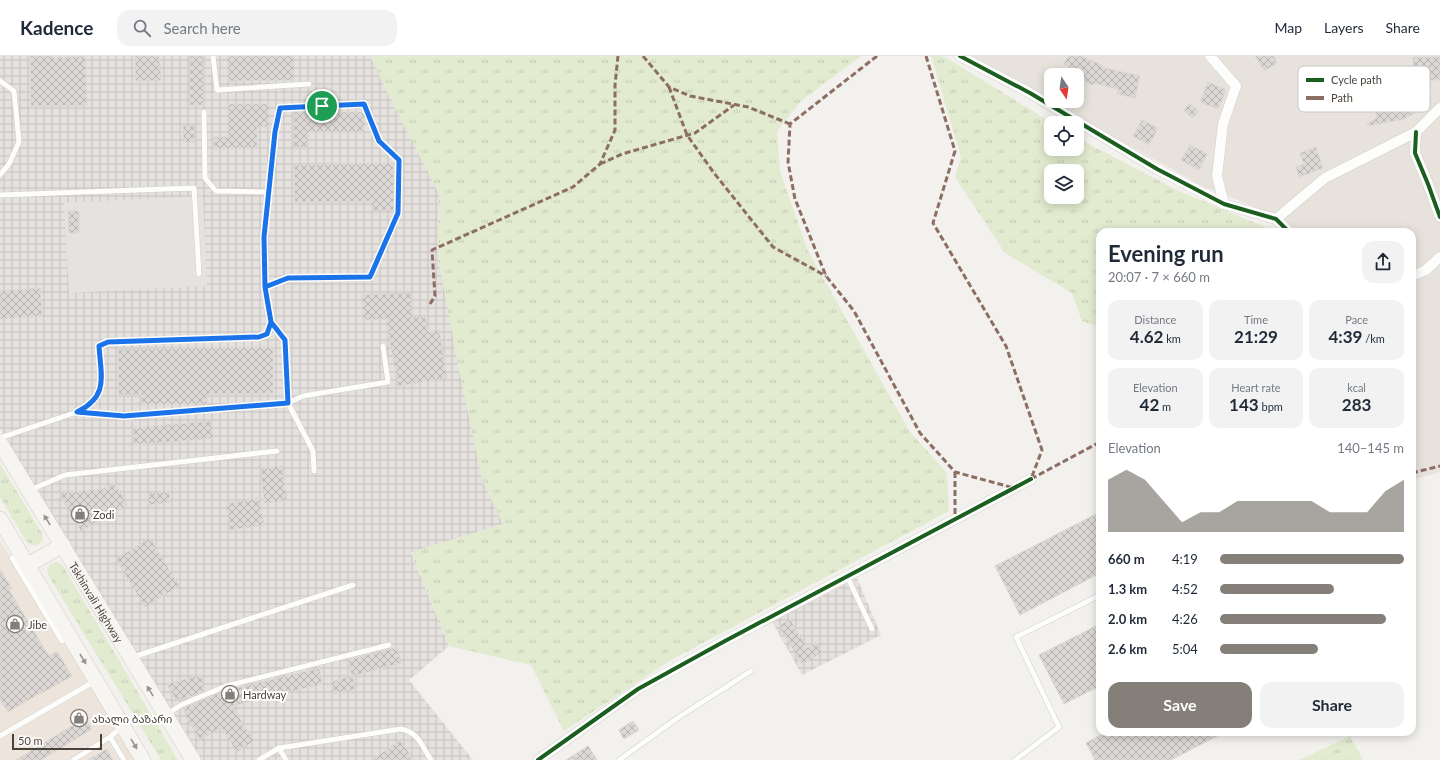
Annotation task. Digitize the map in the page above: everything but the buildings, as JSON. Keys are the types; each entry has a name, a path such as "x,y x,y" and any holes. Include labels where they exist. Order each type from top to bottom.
{"main road":[{"name":"Tskhinvali Highway","path":"0,443 193,760"},
{"path":"0,519 143,760"},
{"path":"24,559 63,545"}],"street":[{"path":"960,56 1030,93 1157,169 1224,204 1276,219 1285,228"},
{"path":"1210,56 1236,86 1223,124 1217,176 1224,204"},
{"path":"1276,219 1325,178 1416,132 1440,108"},
{"path":"1416,132 1415,153 1440,217"},
{"path":"1416,274 1426,270 1440,258"},
{"path":"538,760 638,689 725,641 1031,479"}],"lane":[{"path":"213,56 217,90 309,84"},
{"path":"0,81 14,91 19,142 9,164 0,175"},
{"path":"265,287 288,278 370,277 398,213 399,160 379,141 364,104 280,108 275,132 264,237 265,287 271,322 285,340 288,403 312,451 314,471"},
{"path":"204,112 205,178 216,191 269,192"},
{"path":"0,195 194,188 199,274"},
{"path":"0,438 77,412 87,407 97,397 101,385 99,346 108,342 259,337 267,334 271,322"},
{"path":"77,412 124,416 288,403 303,396 388,382 383,346"},
{"path":"29,490 65,475 277,451"},
{"path":"847,576 872,629"},
{"path":"130,658 353,585"},
{"path":"1015,760 1059,727 1016,638 1096,598"},
{"path":"165,716 181,705 226,686 389,645"},
{"path":"619,760 679,717 751,671"},
{"path":"0,736 96,680"},
{"path":"73,760 110,737 118,730 124,728"},
{"path":"259,760 279,748 401,729 410,731 417,737 431,760"},
{"path":"110,737 124,760"},
{"path":"279,748 286,760"}],"shaded area":[{"path":"0,56 370,56 439,194 438,256 482,480 503,524 411,553 449,646 409,680 473,760 202,760 0,429"},
{"path":"969,56 1440,56 1440,472 1416,479 1416,228 1292,228 1283,218 1202,186 1084,120 1084,116 1077,116 1062,108 1084,108 1084,68 1044,68 1044,98"},
{"path":"203,196 207,286 69,293 64,203"},
{"path":"0,540 94,691 136,760 0,760"},
{"path":"857,578 881,635 802,675 772,622"}],"green space":[{"path":"370,56 861,56 801,101 777,131 780,171 808,251 910,432 947,473 949,511 671,660 564,731 531,665 449,646 411,552 503,524 482,480 456,356 438,256 439,194"},
{"path":"931,56 943,56 1044,118 1044,156 1084,156 1084,142 1179,191 1267,228 1096,228 1096,326 1082,321 1072,293 1005,253 955,177 961,157"},
{"path":"0,464 42,533 42,541 36,546 29,544 26,541 0,497"},
{"path":"58,562 63,566 178,760 161,760 48,575 48,567 52,563"},
{"path":"1350,736 1363,760 1300,760"}],"marked path":[{"path":"430,304 435,296 432,250 573,187 600,164 615,130 615,85 618,56"},
{"path":"643,56 669,87 690,96 748,107 790,124"},
{"path":"877,56 790,124 788,162 795,199 826,276 854,311 920,433 955,472 1014,488"},
{"path":"926,56 955,151 933,223 1006,346 1042,450 1031,479"},
{"path":"669,87 687,135 714,173 773,247 826,276"},
{"path":"600,164 622,154 695,133 734,105"},
{"path":"1031,479 1096,444"},
{"path":"1416,472 1440,466"},
{"path":"955,472 955,519"}],"cycle path":[{"path":"960,56 1030,93 1157,169 1224,204 1276,219 1285,228"},
{"path":"1416,132 1415,153 1440,217"},
{"path":"538,760 638,689 725,641 1031,479"}],"place":[{"name":"Zodi","path":"80,514"},
{"name":"Jibe","path":"15,624"},
{"name":"Hardway","path":"230,694"},
{"name":"ახალი ბაზარი","path":"79,718"}],"route":[{"path":"322,106 280,108 275,132 264,237 265,287 271,322 267,334 259,337 108,342 99,346 101,385 97,397 87,407 77,412 124,416 193,412 288,403 285,340 271,322 265,287 288,278 370,277 398,213 399,160 379,141 364,104 322,106"}]}
